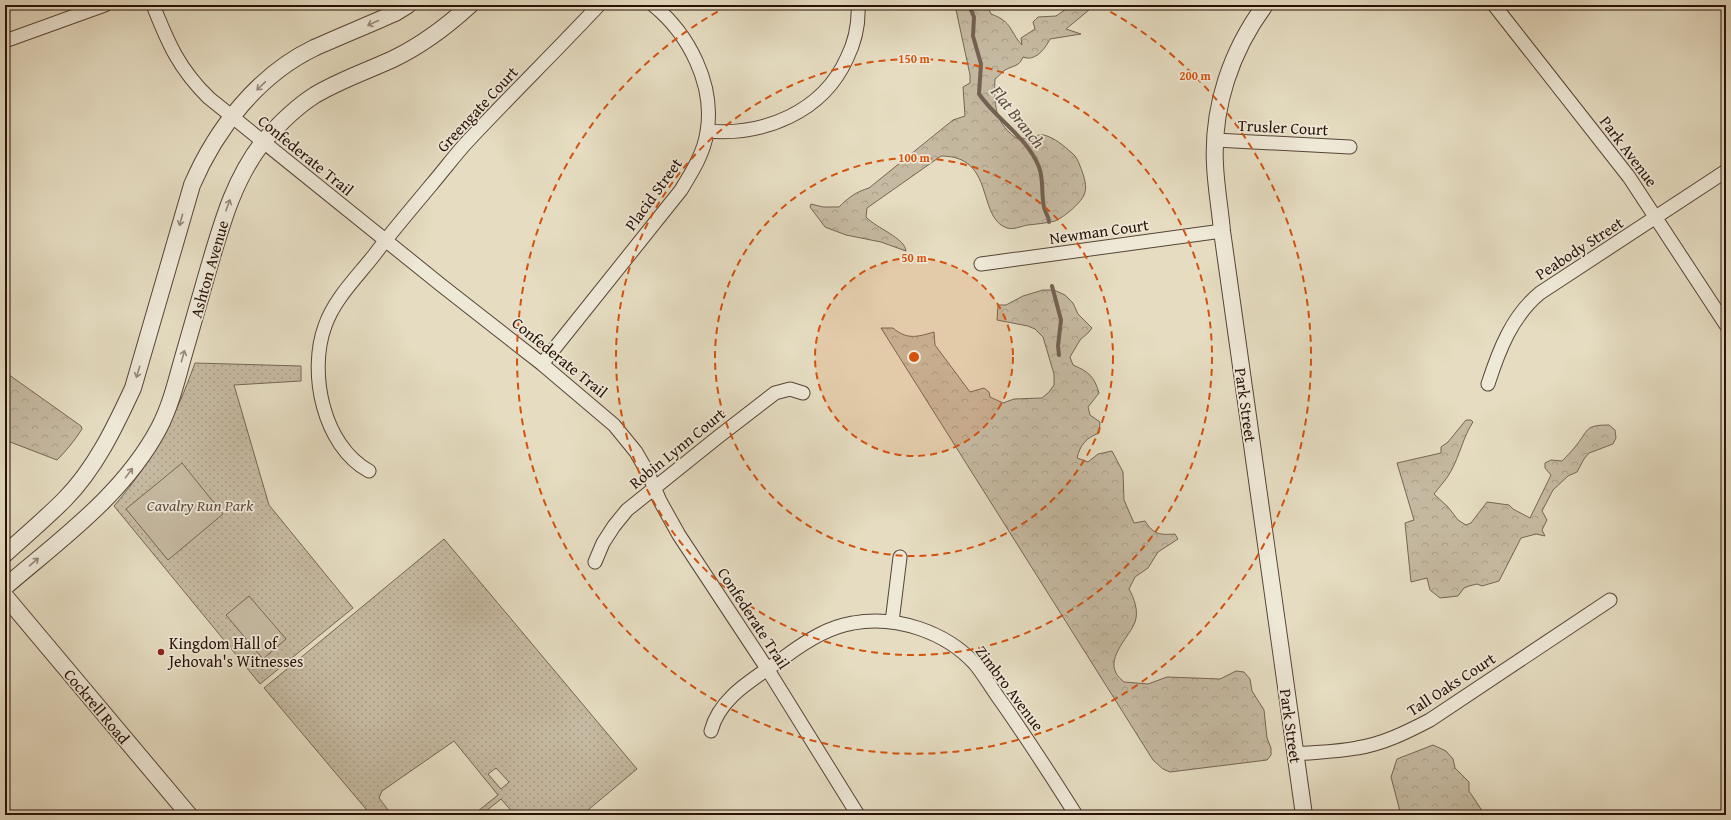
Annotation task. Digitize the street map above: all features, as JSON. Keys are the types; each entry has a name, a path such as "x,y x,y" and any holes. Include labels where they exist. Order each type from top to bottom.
{"street":[{"path":"5,41 105,5"},
{"name":"Confederate Trail","path":"153,5 171,49 182,68 196,86 263,142 542,364 614,425 636,452 679,535 768,670 858,815"},
{"path":"5,554 65,500 94,463 108,439 133,388 192,185 200,166 215,139 232,117 266,81 289,64 313,49 367,26 408,5"},
{"name":"Ashton Avenue","path":"5,587 113,492 143,454 159,427 171,398 221,224 232,194 246,166 263,142 281,123 315,95 348,78 394,59 426,41 470,5"},
{"name":"Greengate Court","path":"369,471 351,459 336,438 327,418 320,393 317,365 320,343 325,325 333,308 385,240 466,143 599,5"},
{"name":"Placid Street","path":"542,364 681,190 703,149 708,132 708,104 699,68 690,47 680,32 663,13 653,5"},
{"path":"708,132 737,132 770,126 789,118 819,97 833,82 844,66 852,48 858,19 858,5"},
{"name":"Park Street","path":"1265,5 1252,23 1237,49 1227,78 1219,109 1215,140 1215,164 1222,231 1304,815"},
{"name":"Park Avenue","path":"1494,5 1629,177 1726,325"},
{"name":"Trusler Court","path":"1215,140 1350,147"},
{"name":"Peabody Street","path":"1488,384 1495,361 1519,314 1540,293 1726,172"},
{"name":"Newman Court","path":"981,264 1222,231"},
{"name":"Robin Lynn Court","path":"595,562 603,543 614,526 627,510 655,487 775,393 790,389 803,393"},
{"path":"892,622 900,557"},
{"name":"Cockrell Road","path":"5,596 189,815"},
{"name":"Tall Oaks Court","path":"1295,754 1358,748 1406,733 1430,720 1610,600"},
{"name":"Zimbro Avenue","path":"711,731 714,720 730,697 806,642 828,631 852,623 869,621 892,622 923,630 942,639 959,650 975,664 1033,746 1076,815"}],"green space":[{"path":"955,5 987,5 991,14 1003,20 1010,27 1022,45 1021,38 1035,29 1033,22 1038,17 1056,16 1072,5 1095,5 1066,29 1081,34 1050,39 1039,54 1032,58 1023,57 1018,64 1005,70 995,79 996,108 1005,127 1017,138 1044,135 1059,142 1069,150 1077,159 1083,173 1086,187 1084,196 1073,209 1055,221 1007,228 998,222 991,212 978,176 970,166 958,159 941,156 867,208 866,217 896,237 904,246 906,251 881,242 846,235 825,227 810,207 811,204 823,207 839,207 853,195 869,188 953,120 965,116 963,87 970,83 970,75"},
{"path":"1043,290 1054,290 1065,295 1073,303 1078,314 1092,328 1080,340 1070,357 1073,365 1087,372 1097,387 1099,393 1088,407 1090,415 1100,422 1099,433 1090,437 1084,442 1077,458 1088,462 1098,454 1112,451 1123,472 1124,500 1134,523 1145,521 1154,532 1161,534 1175,534 1178,539 1158,552 1148,568 1135,577 1129,589 1133,596 1136,618 1114,660 1114,667 1118,677 1124,682 1148,684 1167,677 1220,679 1236,671 1244,672 1250,679 1252,691 1264,710 1267,738 1271,748 1271,755 1267,760 1170,772 1163,769 1153,760 881,328 893,328 908,336 917,336 934,332 935,345 970,392 984,388 989,392 990,397 1003,403 1014,399 1042,398 1054,385 1054,374 1043,337 1035,329 1028,326 997,320 998,305 1006,305 1023,296"},
{"name":"Cavalry Run Park","path":"195,363 301,366 301,381 234,385 269,505 353,608 260,684 114,506 140,473 162,438 180,402"},
{"path":"5,372 81,426 82,429 77,437 57,460 5,440"},
{"path":"1466,420 1471,420 1473,422 1451,471 1434,494 1448,507 1458,520 1466,525 1471,523 1487,502 1509,505 1513,509 1530,518 1551,475 1545,468 1545,463 1551,460 1562,461 1591,427 1609,425 1615,430 1616,438 1613,444 1589,453 1577,472 1568,476 1553,490 1542,511 1547,520 1542,530 1545,536 1536,534 1521,538 1499,581 1482,586 1477,584 1469,586 1464,588 1458,596 1440,598 1430,590 1427,578 1411,582 1405,523 1414,520 1397,463 1441,453 1441,447 1448,442"},
{"path":"182,463 223,514 168,560 126,509"},
{"path":"444,539 637,769 582,815 540,815 537,811 534,815 515,815 501,799 481,815 473,815 498,795 454,741 382,791 379,798 392,815 371,815 264,688","holes":["496,768 509,782 501,789 488,774"]},
{"path":"249,596 286,639 263,659 226,615"},
{"path":"1433,745 1446,751 1453,759 1455,768 1469,782 1469,791 1485,815 1401,815 1391,777 1397,759"}],"waterway":[{"name":"Flat Branch","path":"969,5 974,17 973,36 981,64 979,94 1034,156 1041,172 1043,202 1049,222"},
{"name":"Flat Branch","path":"1052,286 1061,320 1058,346 1059,355"}],"place":[{"name":"Kingdom Hall of Jehovah's Witnesses","path":"161,652"}]}
